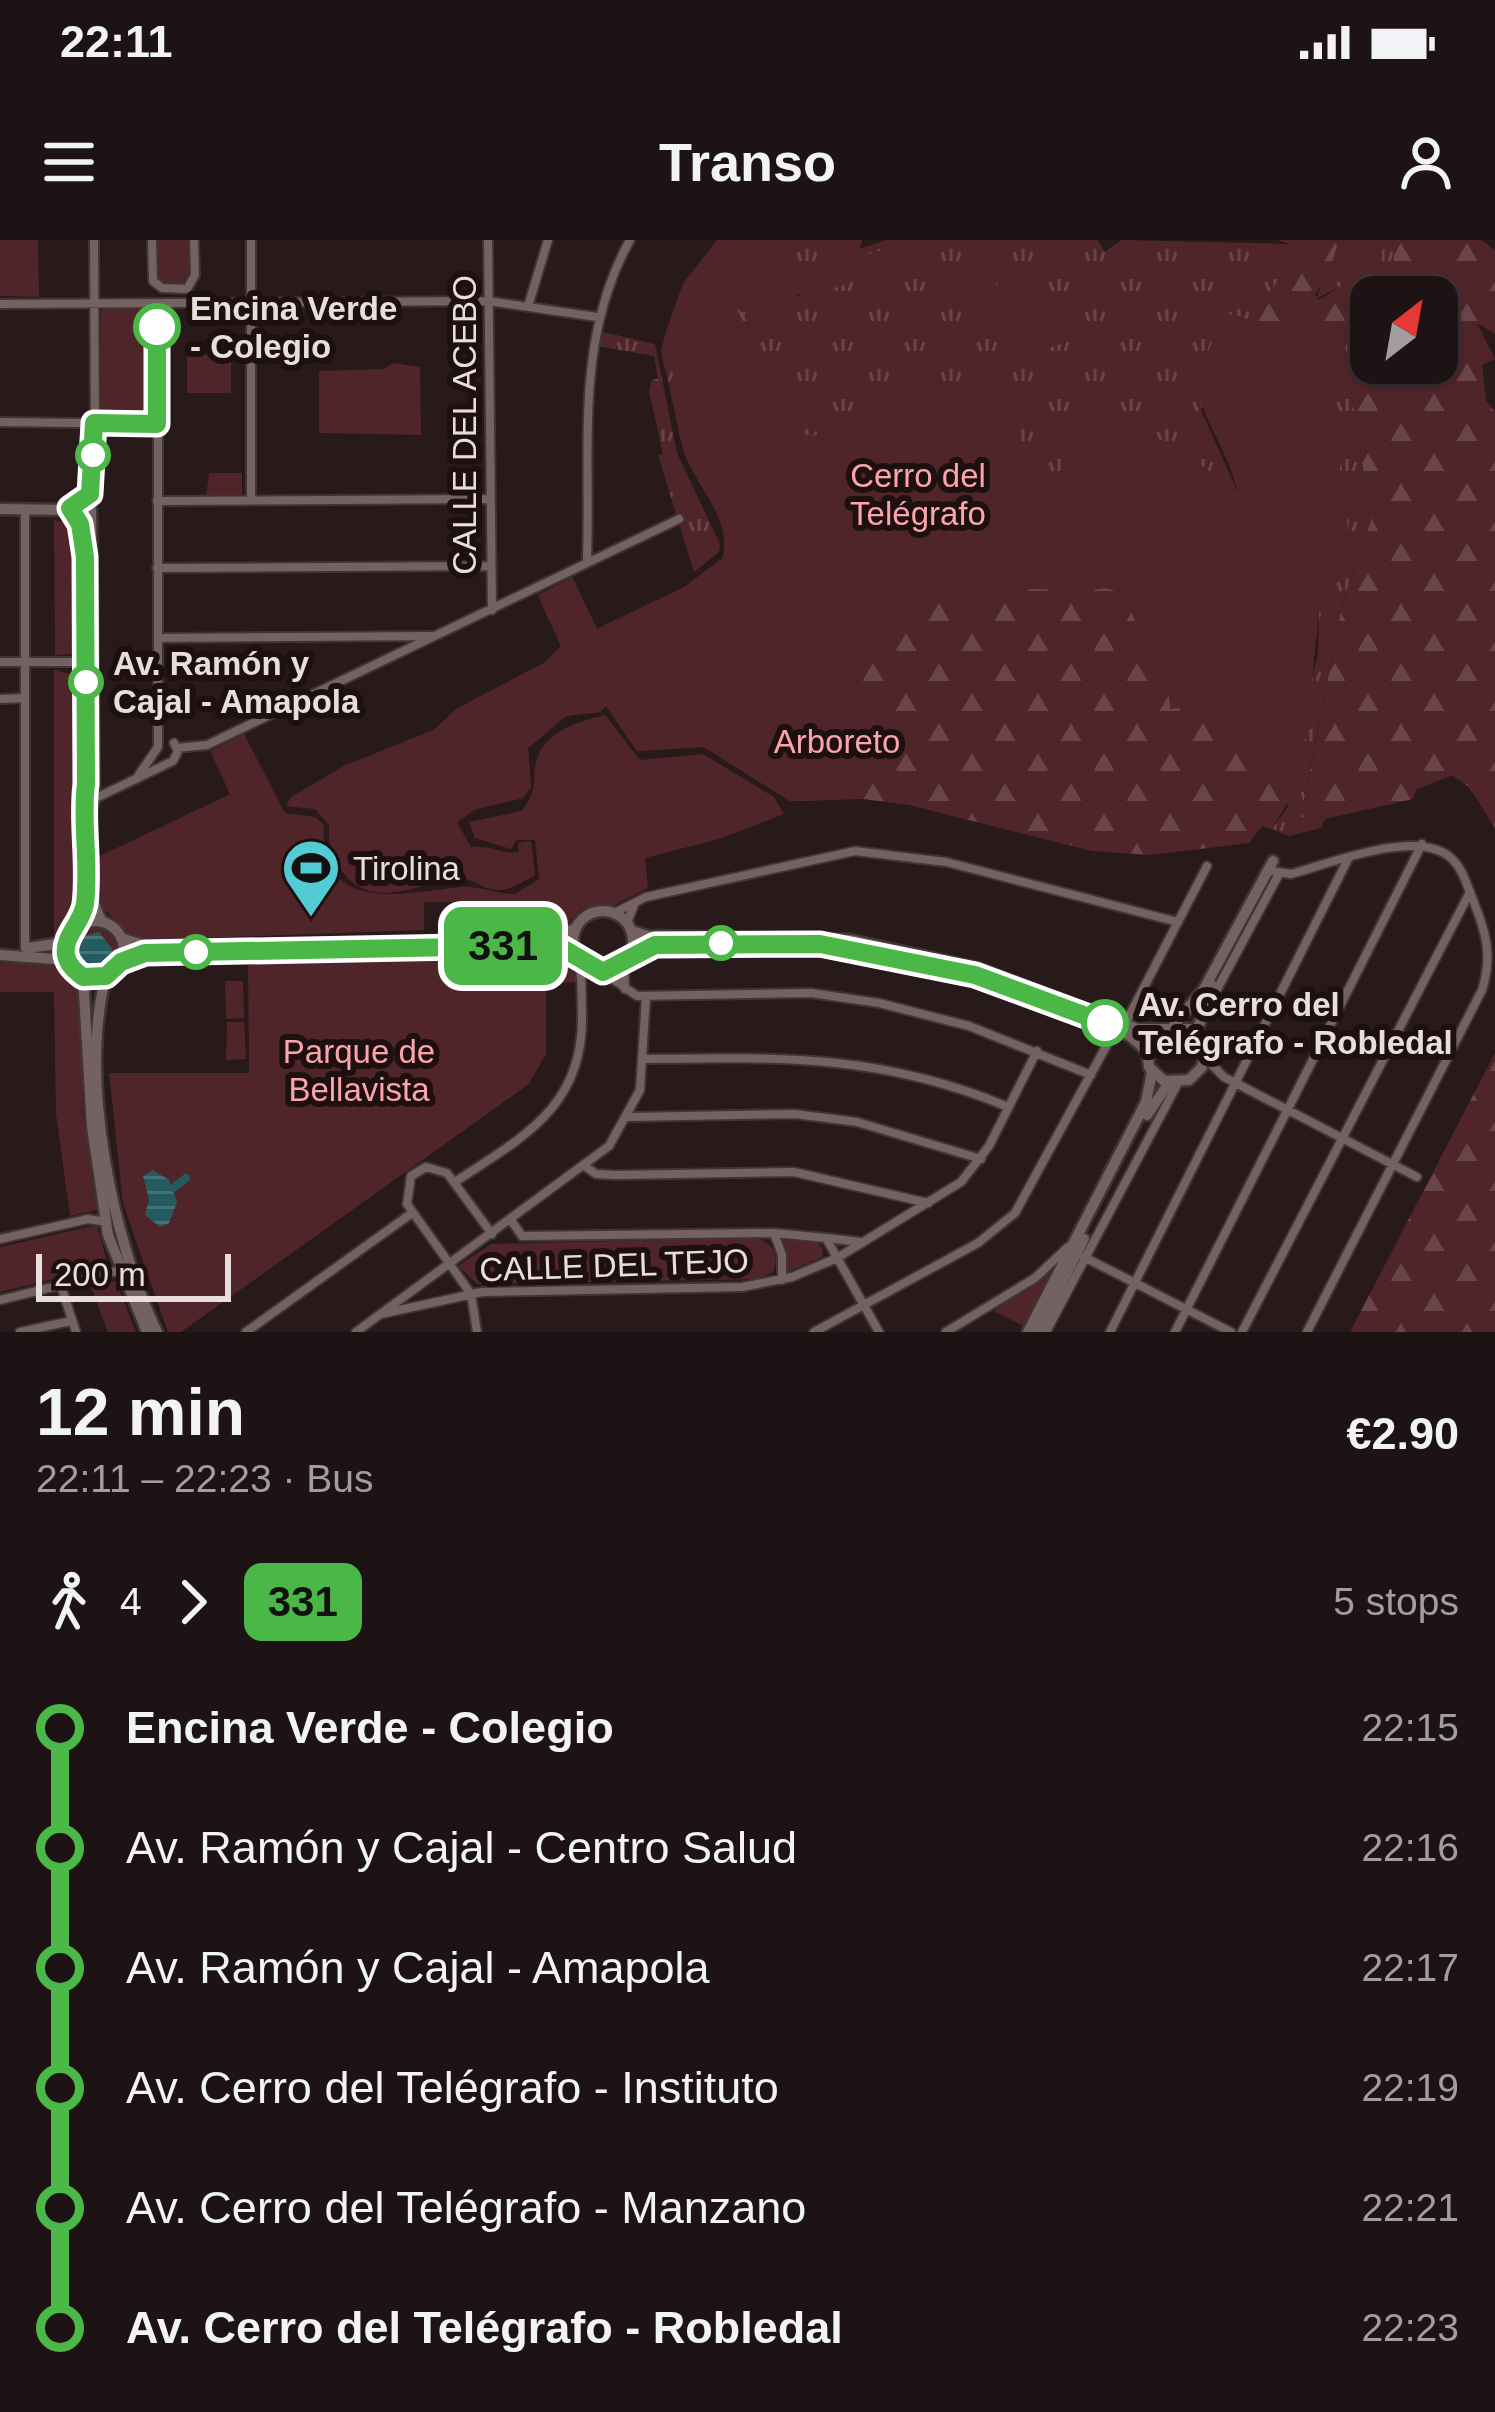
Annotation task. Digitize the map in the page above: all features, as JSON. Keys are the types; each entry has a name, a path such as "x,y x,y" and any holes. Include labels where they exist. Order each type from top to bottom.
{"street":[{"path":"67,960 67,943 80,925 85,899 88,662 75,501 86,501 94,423 94,240"},
{"path":"152,240 153,281 162,288 187,289 194,282 194,240"},
{"path":"250,240 251,500"},
{"name":"CALLE DEL ACEBO","path":"488,240 492,610"},
{"path":"529,303 548,240"},
{"path":"587,559 587,413 598,317 629,240"},
{"path":"0,304 488,301 529,303 598,317"},
{"path":"158,303 157,750 166,763"},
{"path":"0,422 157,424"},
{"path":"157,501 489,499"},
{"path":"0,509 78,515"},
{"path":"25,510 26,948"},
{"path":"136,779 157,750 207,745 413,641 492,610 564,576 587,559 679,520"},
{"path":"157,568 489,566"},
{"path":"158,638 413,641"},
{"path":"0,662 88,662"},
{"path":"0,698 25,698"},
{"path":"88,800 176,758 175,746 157,714"},
{"path":"88,800 92,899 102,922 121,938 146,946 544,938 576,928 592,913 614,913 639,899 855,851 946,862 1178,922"},
{"path":"1175,1332 1422,844"},
{"path":"1275,872 1422,844 1456,863 1488,940 1486,978 1307,1332"},
{"path":"1110,1332 1348,859"},
{"path":"632,952 691,943 849,947 975,975 1121,1026 1161,1029 1174,1025 1204,989 1270,861 1275,872"},
{"path":"814,1332 866,1308 978,1243 1015,1214 1207,866"},
{"path":"1275,872 1200,1012 1196,1033 1205,1058 1235,1084 1417,1177"},
{"path":"1242,1332 1470,892"},
{"path":"603,972 624,964 632,952 629,927 639,899"},
{"path":"614,913 647,936 821,936 887,946 1008,978 1121,1026 1146,1052 1152,1072 1146,1102 1077,1237 1037,1332"},
{"path":"80,925 102,922"},
{"path":"455,1181 548,1114 569,1088 582,1042 576,928"},
{"path":"121,938 121,962"},
{"path":"0,951 67,943"},
{"path":"112,1224 100,1097 100,1005 106,976 121,962 145,953 544,945 577,955 625,991 646,996 812,994 856,1000 969,1025 1091,1075"},
{"path":"0,951 67,960 83,977 96,1163 123,1266 147,1332"},
{"path":"624,964 625,991"},
{"path":"83,977 106,976"},
{"path":"356,1332 586,1167 629,1117 646,1059 646,996"},
{"path":"1174,1025 1196,1033"},
{"path":"1146,1052 1161,1029"},
{"name":"CALLE DEL TEJO","path":"382,1314 471,1294 742,1287 782,1280 837,1258 961,1182 981,1159 1037,1051"},
{"path":"646,1059 802,1056 903,1074 1008,1107"},
{"path":"1194,1078 1205,1058"},
{"path":"1152,1072 1174,1083 1224,1077"},
{"path":"1037,1332 1174,1083"},
{"path":"629,1117 795,1114 856,1122 981,1159"},
{"path":"477,1332 471,1294 412,1213 405,1197 407,1184 420,1169 437,1167 455,1181 492,1234"},
{"path":"586,1167 596,1174 616,1175 794,1172 928,1203"},
{"path":"246,1332 412,1213"},
{"path":"0,1239 91,1218 112,1224"},
{"path":"511,1220 522,1236 774,1233 861,1242"},
{"path":"774,1233 782,1255 782,1280"},
{"path":"946,1332 1035,1278 1077,1237"},
{"path":"826,1238 879,1332"},
{"path":"1081,1255 1231,1332"},
{"path":"0,1300 123,1266"},
{"path":"123,1266 157,1332"},
{"path":"61,1286 76,1332"},
{"path":"20,1332 71,1321"}],"green space":[{"path":"0,240 38,240 39,297 0,296"},
{"path":"155,240 192,240 190,282 183,287 156,280"},
{"name":"Cerro del Telégrafo","path":"717,240 832,240 721,268 722,274 787,259 783,276 805,284 837,263 899,246 869,273 831,289 749,300 743,288 730,294 730,302 744,314 764,377 806,435 819,435 848,422 914,368 928,371 962,401 969,387 996,388 1009,405 1007,419 1048,490 1065,484 1061,445 1066,435 1100,423 1164,441 1185,452 1239,496 1201,396 1209,351 1223,317 1233,314 1253,321 1286,268 1290,244 1277,240 1339,240 1327,278 1315,294 1319,300 1341,286 1352,240 1383,240 1380,276 1350,276 1350,335 1328,376 1348,531 1319,612 1306,733 1299,764 1286,786 1293,793 1272,829 1262,826 1249,843 1151,855 1092,851 909,805 863,799 790,801 704,747 637,751 606,706 600,712 566,716 528,748 531,787 523,798 476,809 457,822 471,848 512,853 519,852 518,843 531,841 535,875 497,890 465,879 383,893 354,883 333,853 329,825 316,809 286,806 291,797 346,765 434,730 456,709 544,663 561,646 538,595 572,577 597,629 684,587 723,558 718,516 684,452 669,385 690,382 704,369 688,345 665,335 683,284"},
{"name":"Cerro del Telégrafo","path":"717,240 832,240 721,268 722,274 787,259 783,276 804,284 837,263 899,246 869,273 831,289 749,300 743,288 730,294 787,415 806,435 824,437 914,368 928,371 962,401 969,387 996,388 1009,405 1007,419 1049,490 1065,484 1061,445 1066,435 1100,423 1164,441 1185,452 1239,496 1201,395 1209,350 1223,317 1233,314 1276,332 1302,313 1350,332 1328,376 1348,531 1319,612 1306,733 1299,764 1285,786 1254,762 1204,705 1170,709 1132,612 1117,592 1091,591 1071,601 1040,589 979,597 903,595 847,703 885,725 896,762 890,775 823,781 835,800 790,801 704,747 637,751 606,706 600,712 566,716 528,748 531,787 523,798 476,809 457,822 471,848 512,853 519,852 518,843 531,841 535,875 497,890 465,879 383,893 354,883 333,853 329,825 315,809 286,806 291,797 346,765 434,730 456,709 544,663 561,646 538,595 572,577 597,629 684,587 723,558 718,516 684,451 669,385 690,382 704,369 688,345 665,335 683,284"},
{"path":"832,240 862,240 860,249 886,240 1098,240 1105,252 1122,240 1290,244 1286,269 1253,322 1233,314 1201,410 1240,497 1185,452 1100,423 1061,445 1065,484 1048,490 1007,419 962,402 929,371 914,368 848,422 819,435 806,435 764,377 744,314 730,302 730,294 743,288 800,296 898,247 837,265 804,284 782,276 786,260 721,274 720,268"},
{"path":"1339,240 1352,240 1341,286 1316,299"},
{"path":"1383,240 1392,240 1394,276 1380,276"},
{"path":"1392,240 1481,240 1495,250 1495,334 1477,323 1495,359 1482,365 1486,400 1495,412 1495,828 1469,787 1452,775 1416,790 1413,799 1325,819 1301,817 1342,605 1371,521 1353,384 1458,384 1458,276 1395,274"},
{"path":"996,262 996,300 1011,307 1034,295 1045,302 1063,335 1060,344 1021,348 993,339 971,323 960,283 976,264"},
{"path":"144,307 152,313 152,410 146,418 106,418 100,410 101,308"},
{"path":"599,331 655,344 677,453 720,544 719,552 694,572 658,455 663,454 649,391 652,379 658,379 654,356 597,346"},
{"path":"665,335 688,345 704,370 690,382 669,385 661,352"},
{"path":"1350,336 1350,384 1371,521 1342,604 1301,816 1325,819 1321,828 1289,836 1272,829 1288,807 1285,786 1318,654 1319,612 1348,531 1328,376"},
{"path":"187,354 231,355 231,393 187,393"},
{"path":"394,363 420,367 421,435 319,433 319,371 383,369"},
{"path":"209,473 242,473 242,496 206,496"},
{"path":"54,520 69,523 76,534 76,654 55,655"},
{"path":"54,670 77,676 78,898 73,917 54,941"},
{"path":"605,715 640,760 703,754 774,797 784,814 719,839 645,858 648,888 614,905 582,909 562,929 455,933 455,902 424,902 424,930 148,940 130,935 101,906 98,857 230,794 210,751 244,734 285,813 315,817 324,825 326,854 335,873 349,886 390,894 466,887 515,894 539,879 535,840 516,840 511,849 475,838 469,822 522,811 549,739"},
{"path":"94,927 111,934 118,951 111,968 94,975 77,968 70,951 77,934"},
{"name":"Parque de Bellavista","path":"548,950 571,958 576,982 546,984 546,1054 529,1084 181,1332 168,1332 123,1204 109,1073 249,1073 248,960 518,955"},
{"path":"0,963 52,963 79,991 83,1114 97,1210 70,1216 56,1114 54,992 0,992"},
{"path":"225,981 243,981 244,1018 226,1019"},
{"path":"227,1022 244,1022 246,1059 226,1060"},
{"path":"1495,1053 1495,1332 1350,1332"},
{"path":"97,1225 108,1266 0,1292 0,1247"},
{"path":"756,1238 771,1246 776,1260 773,1272 758,1279 477,1284 458,1266 491,1244"},
{"path":"783,1240 814,1240 823,1248 822,1257 787,1272"},
{"path":"1051,1271 1024,1326 995,1312 997,1308"},
{"path":"116,1281 136,1332 108,1332 91,1287"}],"water":[{"path":"99,932 113,950 99,968 78,958 81,937"},
{"path":"153,1170 169,1180 177,1202 169,1223 160,1227 145,1215 149,1199 143,1176"}],"waterway":[{"path":"173,1188 186,1178"}],"bus line":[{"name":"331","path":"157,327 157,424 94,423 90,494 70,508 80,524 85,557 86,784 81,801 86,876 80,925 66,948 67,960 83,977 106,976 121,962 145,953 557,945 603,972 624,964 632,952 646,946 791,942 849,947 975,975 1105,1023"}],"place":[{"name":"Encina Verde - Colegio","path":"157,327"},
{"name":"Av. Ramón y Cajal - Amapola","path":"86,682"},
{"name":"Tirolina","path":"311,919"},
{"name":"Av. Cerro del Telégrafo - Robledal","path":"1105,1023"}],"park label":[{"name":"Arboreto","path":"837,741"}]}
